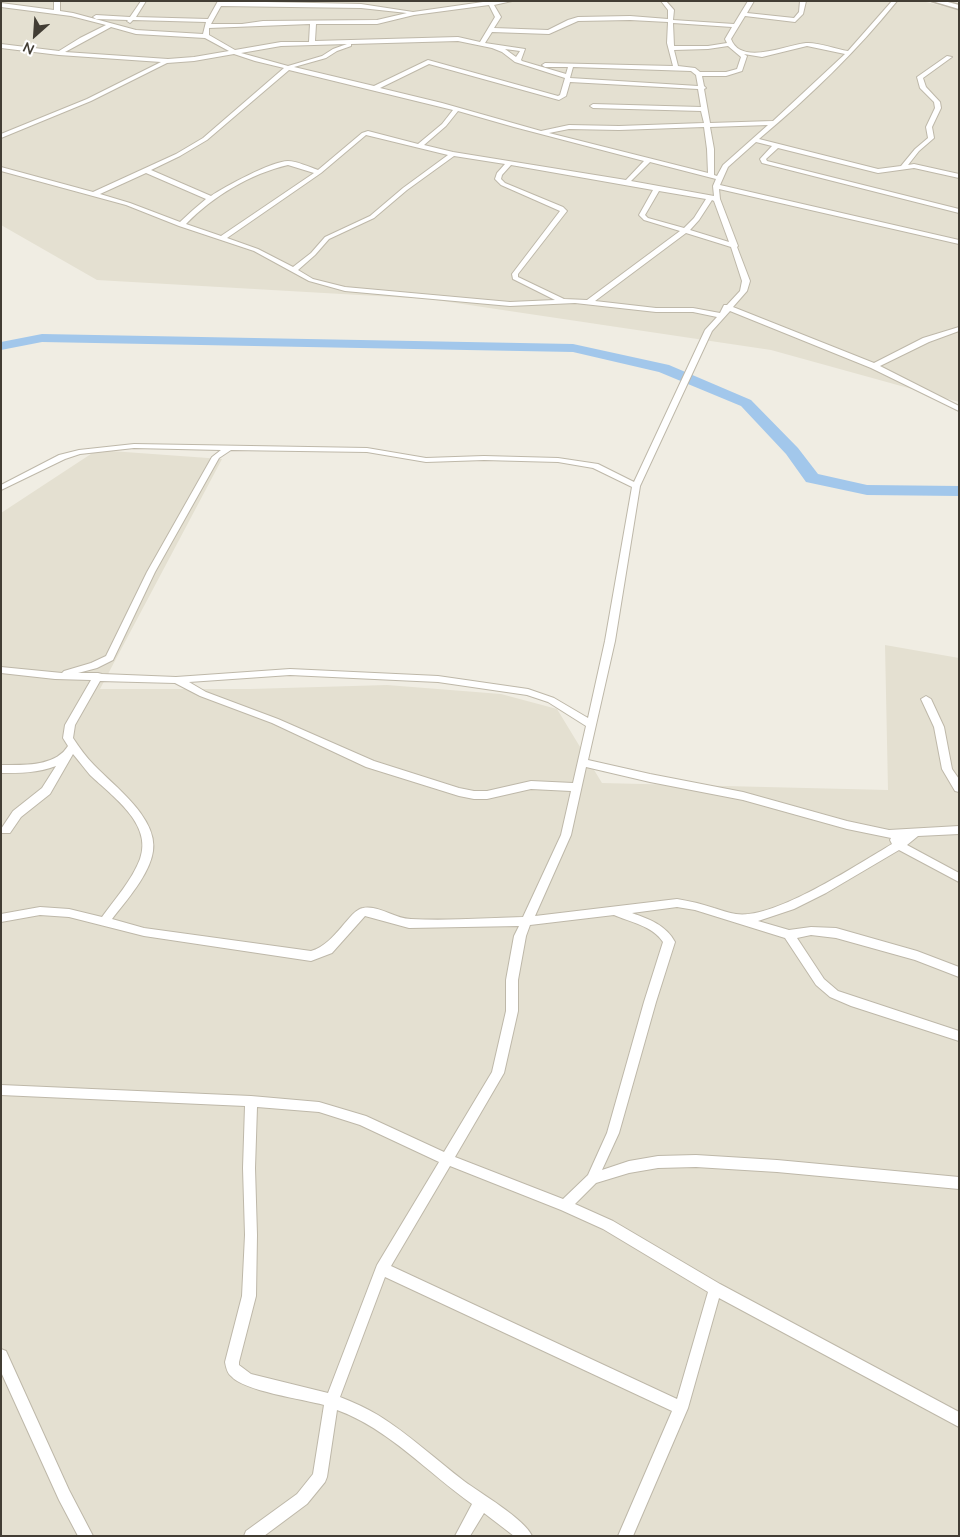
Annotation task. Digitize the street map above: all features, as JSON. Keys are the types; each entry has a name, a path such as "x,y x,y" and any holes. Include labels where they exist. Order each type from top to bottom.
{"street":[{"path":"1,4 14,1"},
{"path":"57,1 57,12"},
{"path":"124,30 144,1"},
{"path":"1,4 83,16 134,17 227,27 253,24 387,21 414,13 471,4 510,1"},
{"path":"663,1 671,10 670,43 676,68"},
{"path":"742,66 744,56 729,44 728,39 751,1"},
{"path":"744,14 795,20 799,17 803,8 803,1"},
{"path":"589,302 684,232 698,219 714,198 719,178 733,158 774,123 849,53 894,1"},
{"path":"935,1 959,7"},
{"path":"206,36 209,24 220,2 362,4 414,13"},
{"path":"257,11 260,3"},
{"path":"482,44 498,17 490,3"},
{"path":"83,16 124,30 206,36 234,52 257,60 456,109 719,178"},
{"path":"253,24 255,17"},
{"path":"490,30 549,32 578,19 630,18 670,19 736,26"},
{"path":"312,43 313,23"},
{"path":"360,42 362,23"},
{"path":"59,53 111,25"},
{"path":"1,46 59,53 168,61 194,59 268,45 458,39 504,50 518,61 546,68 567,79 703,88"},
{"path":"95,194 205,139 289,67 324,57 335,50 360,42"},
{"path":"672,48 684,46 717,48 729,44"},
{"path":"699,74 726,74 740,70 742,66 762,55 804,44 849,53"},
{"path":"494,47 523,50 518,61"},
{"path":"736,51 762,55"},
{"path":"313,73 324,57"},
{"path":"904,166 917,150 931,138 929,127 938,108 937,102 923,88 920,77 949,57"},
{"path":"1,136 90,100 168,61"},
{"path":"373,89 428,62 554,98 563,96 571,66"},
{"path":"528,64 693,69 699,74 703,88 704,109 712,150 711,175"},
{"path":"593,106 704,109"},
{"path":"420,145 444,125 456,109"},
{"path":"542,132 569,127 619,128 774,123"},
{"path":"221,239 319,172 364,134 368,133 453,154 714,198"},
{"path":"755,140 878,171 914,166 959,176"},
{"path":"777,145 763,159 764,162 959,211"},
{"path":"294,270 327,238 372,216 453,154"},
{"path":"627,182 649,159"},
{"path":"181,225 210,199 226,188 282,164 319,172"},
{"path":"509,164 498,179 503,184 561,208 564,211 515,274 515,278 562,301"},
{"path":"1,169 128,204 181,225 256,250 311,280 328,286 366,292 510,304 562,301 589,302 656,310 693,310 720,315"},
{"path":"145,170 210,199"},
{"path":"716,186 959,242"},
{"path":"657,188 642,214 646,219 653,223 735,246"},
{"path":"250,1536 302,1499 320,1477 326,1448 331,1402 382,1269 498,1073 512,1011 512,980 520,936 566,835 575,787 610,641 636,486 709,330 720,315 743,291 746,281 735,246 714,198"},
{"path":"727,307 874,366 959,409"},
{"path":"874,366 926,340 959,329"},
{"path":"1,488 62,457 79,452 134,446 368,450 426,460 484,458 567,461 596,466 636,486"},
{"path":"55,676 94,666 110,658 156,563 216,457 229,448"},
{"path":"1,670 55,676 176,680 290,672 337,672 438,678 528,692 551,700 590,724"},
{"path":"98,676 70,726 68,738 71,749 119,794 135,813 146,832 149,849 140,869 104,922"},
{"path":"176,680 203,694 275,721 370,764 459,792 487,795 531,785 575,787"},
{"path":"926,699 939,727 947,769 959,788"},
{"path":"1,769 42,768 54,764 71,749"},
{"path":"6,830 17,814 46,791 71,749"},
{"path":"582,762 650,778 743,796 847,826 889,834 959,830"},
{"path":"734,919 764,916 790,906 822,890 899,845 917,831"},
{"path":"889,834 899,845 959,878"},
{"path":"1,918 40,912 69,914 144,932 311,956 322,954 332,948 363,912 370,912 409,924 527,921 677,904 695,906 788,935 811,931 836,933 917,956 959,972"},
{"path":"565,1206 592,1179 613,1133 669,942 666,934 658,929 611,910"},
{"path":"788,935 820,982 834,994 959,1036"},
{"path":"1,1090 251,1101 319,1107 362,1120 446,1159 565,1206 608,1226 715,1289 959,1420"},
{"path":"251,1101 249,1296 232,1362 233,1369 238,1375 249,1380 331,1402 359,1412 392,1433 512,1523 525,1536"},
{"path":"592,1179 629,1166 658,1162 696,1161 777,1166 959,1183"},
{"path":"382,1269 681,1408"},
{"path":"625,1536 681,1408 715,1289"},
{"path":"1,1356 64,1495 86,1536"},
{"path":"462,1536 482,1502"}],"shaded area":[{"path":"1,1 922,1 959,10 959,402 771,350 429,299 97,280 1,225"},
{"path":"97,450 222,459 100,689 250,689 387,685 501,694 557,709 602,783 888,790 885,645 959,658 959,1536 1,1536 1,513"}],"waterway":[{"path":"1,346 42,338 573,348 664,368 746,403 792,451 812,478 867,490 959,491"}]}
